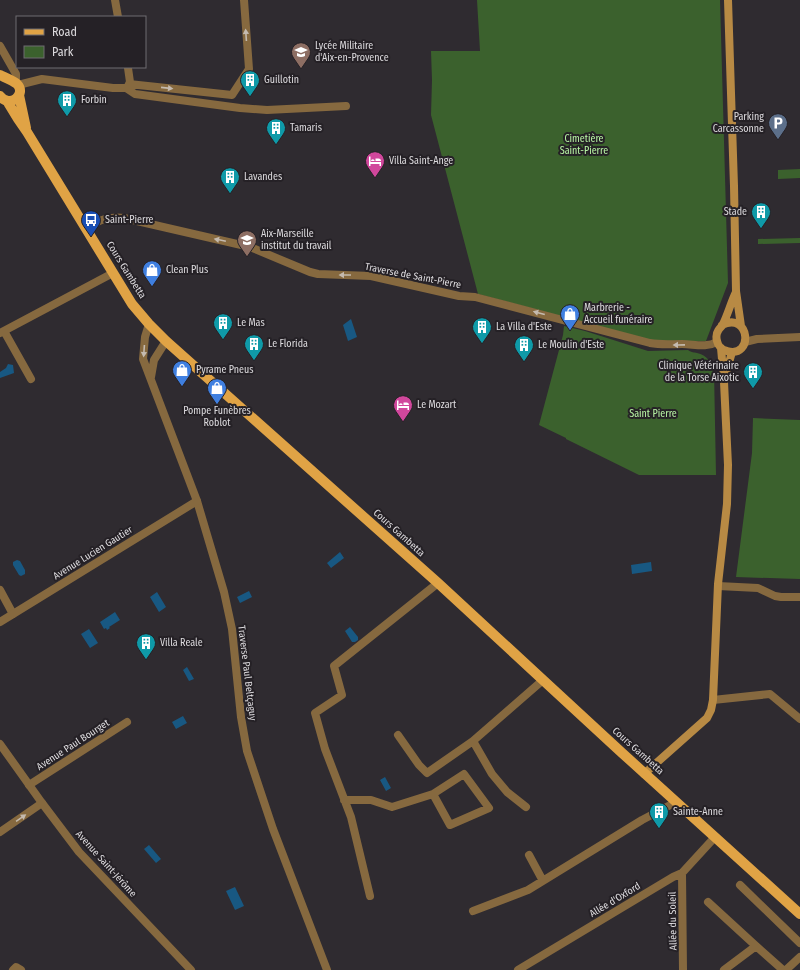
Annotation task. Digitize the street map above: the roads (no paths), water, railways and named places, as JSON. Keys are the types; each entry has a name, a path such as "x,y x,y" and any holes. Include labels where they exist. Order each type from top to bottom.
{"main road":[{"path":"719,345 724,351 737,351 740,349 745,338 741,326 736,291 728,0"},
{"path":"0,75 16,86"},
{"path":"0,85 3,82 16,86"},
{"path":"4,98 14,100 16,86"},
{"name":"Cours Gambetta","path":"16,86 27,132"},
{"name":"Cours Gambetta","path":"4,98 27,132 132,304 149,324 166,341 438,583 644,774 800,914"},
{"path":"644,774 707,718 711,710 713,700 718,586 727,504 728,465 724,382 719,345 716,337 736,291"},
{"path":"722,326 733,323 741,326"},
{"path":"724,382 732,352"}],"street":[{"path":"115,0 118,16"},
{"path":"16,86 42,79 113,88 127,86 232,94 249,69 244,0"},
{"name":"Cours Gambetta","path":"0,46 16,74 16,86"},
{"path":"127,86 130,82 128,68"},
{"path":"127,86 134,94 240,108 267,110 346,106"},
{"name":"Traverse de Saint-Pierre","path":"85,227 115,216 250,247 318,274 371,276 459,296 475,297 650,343 662,345 719,345"},
{"path":"32,379 2,332 113,273"},
{"name":"Traverse Paul Beltçaguy","path":"149,324 145,337 143,359 197,501 224,592 232,629 247,751 273,829 327,970"},
{"path":"745,338 757,339 800,337"},
{"path":"150,378 154,360 166,341"},
{"name":"Avenue Lucien Gautier","path":"0,622 197,501"},
{"path":"370,896 351,817 324,749 315,713 342,694 334,666 438,583"},
{"path":"718,586 758,588 775,596 800,597"},
{"path":"0,590 13,614"},
{"path":"398,735 419,765 427,773 473,741 543,680"},
{"path":"713,700 770,694 800,720"},
{"name":"Avenue Paul Bourget","path":"29,785 127,722"},
{"path":"473,741 492,774 507,792 526,807"},
{"name":"Avenue Saint-Jérôme","path":"0,744 79,852 190,970"},
{"path":"344,800 371,800 392,808 433,794 464,774 489,808 450,825 433,794"},
{"path":"473,911 528,890 642,820 676,802"},
{"path":"0,832 42,803"},
{"name":"Allée d'Oxford","path":"518,970 682,873 715,837"},
{"path":"529,855 543,881"},
{"name":"Allée du Soleil","path":"682,873 683,970"},
{"path":"740,885 800,943"},
{"path":"708,902 783,970"},
{"path":"724,970 756,946"},
{"path":"786,970 800,957"}],"water":[{"path":"351,319 357,337 348,341 343,325"},
{"path":"8,364 13,365 14,373 0,378 0,372 6,368"},
{"path":"340,552 344,558 331,568 327,563"},
{"path":"17,560 20,561 25,570 25,574 21,576 13,565 13,562"},
{"path":"651,562 652,571 632,574 631,565"},
{"path":"249,591 252,597 240,603 237,597"},
{"path":"157,592 166,607 159,612 150,597"},
{"path":"115,612 120,620 107,630 106,628 104,629 100,622"},
{"path":"350,627 358,637 358,640 355,642 352,642 345,631"},
{"path":"89,629 98,643 90,648 81,634"},
{"path":"187,667 194,679 189,681 183,670"},
{"path":"183,716 187,723 176,729 172,722"},
{"path":"385,777 391,788 386,791 380,780"},
{"path":"149,845 161,859 156,863 144,849"},
{"path":"235,887 244,906 235,910 226,891"}],"place":[{"name":"Lycée Militaire d'Aix-en-Provence","path":"301,69"},
{"name":"Guillotin","path":"250,97"},
{"name":"Forbin","path":"67,117"},
{"name":"Parking Carcassonne","path":"778,140"},
{"name":"Tamaris","path":"276,145"},
{"name":"Villa Saint-Ange","path":"375,178"},
{"name":"Lavandes","path":"230,194"},
{"name":"Stade","path":"761,229"},
{"name":"Saint-Pierre","path":"91,237"},
{"name":"Aix-Marseille institut du travail","path":"247,257"},
{"name":"Clean Plus","path":"152,287"},
{"name":"Marbrerie - Accueil funéraire","path":"570,331"},
{"name":"Le Mas","path":"223,340"},
{"name":"La Villa d'Este","path":"482,344"},
{"name":"Le Florida","path":"254,361"},
{"name":"Le Moulin d'Este","path":"524,362"},
{"name":"Pyrame Pneus","path":"182,387"},
{"name":"Clinique Vétérinaire de la Torse Aixotic","path":"753,389"},
{"name":"Pompe Funèbres Roblot","path":"217,405"},
{"name":"Le Mozart","path":"403,422"},
{"name":"Villa Reale","path":"146,660"},
{"name":"Sainte-Anne","path":"659,829"}],"park label":[{"name":"Cimetière Saint-Pierre","path":"584,144"},
{"name":"Saint Pierre","path":"653,414"}]}
